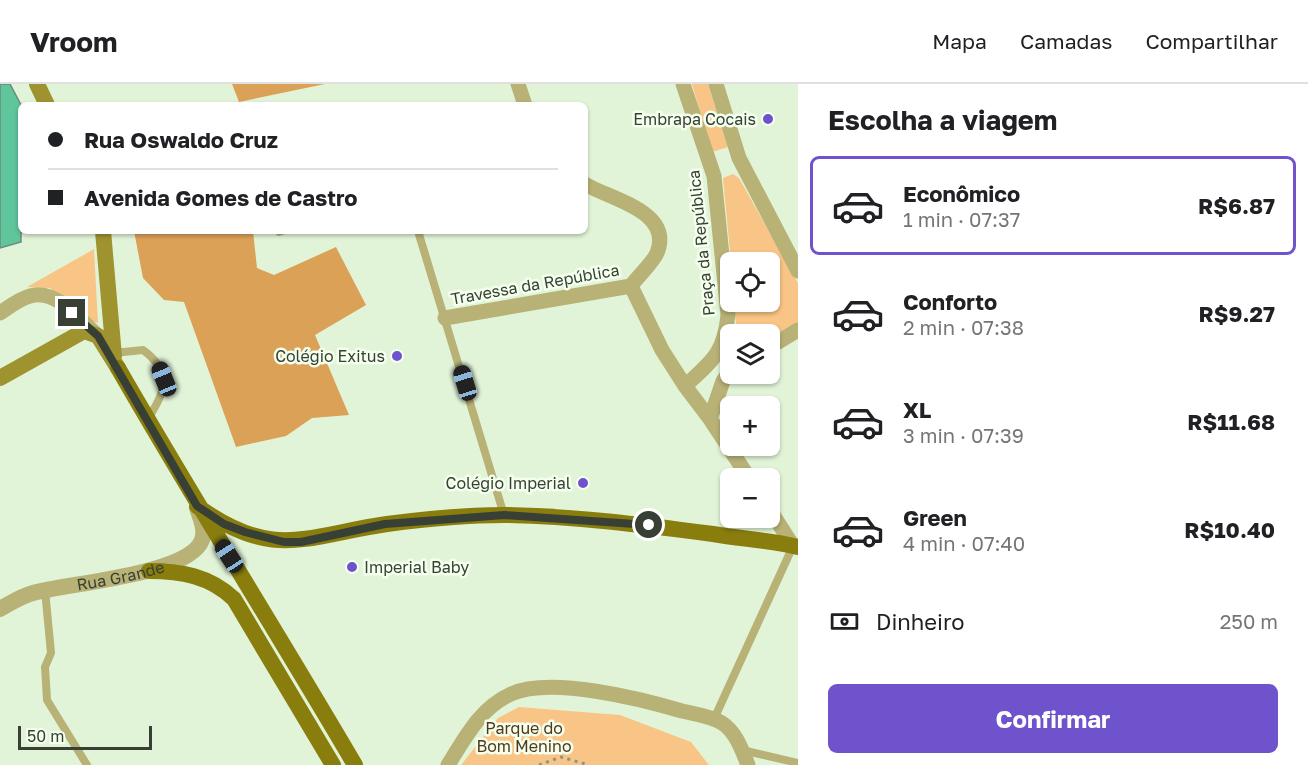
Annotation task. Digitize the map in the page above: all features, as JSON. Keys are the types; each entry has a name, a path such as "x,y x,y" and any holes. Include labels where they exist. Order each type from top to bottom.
{"main road":[{"path":"37,84 46,102"},
{"path":"103,234 116,361"},
{"path":"0,378 79,333 88,331 98,336 116,361 197,506 242,574 355,765"},
{"path":"197,506 234,528 284,542 319,538 385,524 504,515 649,525 795,547"},
{"path":"149,571 199,577 217,585 234,599 333,765"}],"street":[{"path":"518,84 524,102"},
{"name":"Praça da República","path":"683,84 711,164 728,315 726,333 719,352 685,386"},
{"path":"716,84 739,158 798,271"},
{"path":"711,164 739,158"},
{"path":"588,188 641,212 656,225 659,238 657,253 631,286 662,350 742,468"},
{"name":"Travessa da República","path":"445,318 631,286"},
{"path":"0,313 27,297 46,296 58,301 98,336"},
{"path":"780,342 798,330"},
{"path":"710,419 722,384"},
{"name":"Rua Grande","path":"0,609 17,599 45,590 149,571 180,559 198,547 203,530 197,506"},
{"path":"780,525 795,547"},
{"path":"448,765 483,714 497,702 522,691 543,688 612,693 714,719 727,727 742,750 748,765"}],"lane":[{"path":"419,234 504,515"},
{"path":"116,361 143,350 156,359 164,379 164,393 147,420"},
{"path":"714,719 795,547"},
{"path":"45,590 51,653 45,667 47,700 87,765"},
{"path":"742,750 794,763"}],"path":[{"path":"539,765 561,757 589,765"}],"green space":[{"path":"692,84 708,84 728,147 712,152"},
{"path":"733,174 739,178 798,283 798,323 780,335 780,324 736,324 735,312 780,312 780,252 730,252 723,178"},
{"path":"94,249 98,323 91,321 50,288 27,287"},
{"name":"Parque do Bom Menino","path":"519,707 620,715 691,742 709,765 461,765 498,718"}],"shaded area":[{"path":"232,84 325,84 239,102"},
{"path":"135,234 253,234 257,268 274,275 336,247 366,305 315,335 349,415 312,418 286,436 236,447 184,302 164,300 143,278"}],"building":[{"path":"0,84 10,84 19,102 18,234 21,234 21,242 0,248"}],"place":[{"name":"Embrapa Cocais","path":"768,119"},
{"name":"Colégio Exitus","path":"397,356"},
{"name":"Colégio Imperial","path":"583,483"},
{"name":"Imperial Baby","path":"352,567"}],"route":[{"path":"72,313 98,336 197,506 224,524 245,532 284,542 301,542 385,524 504,515 649,525"}]}
